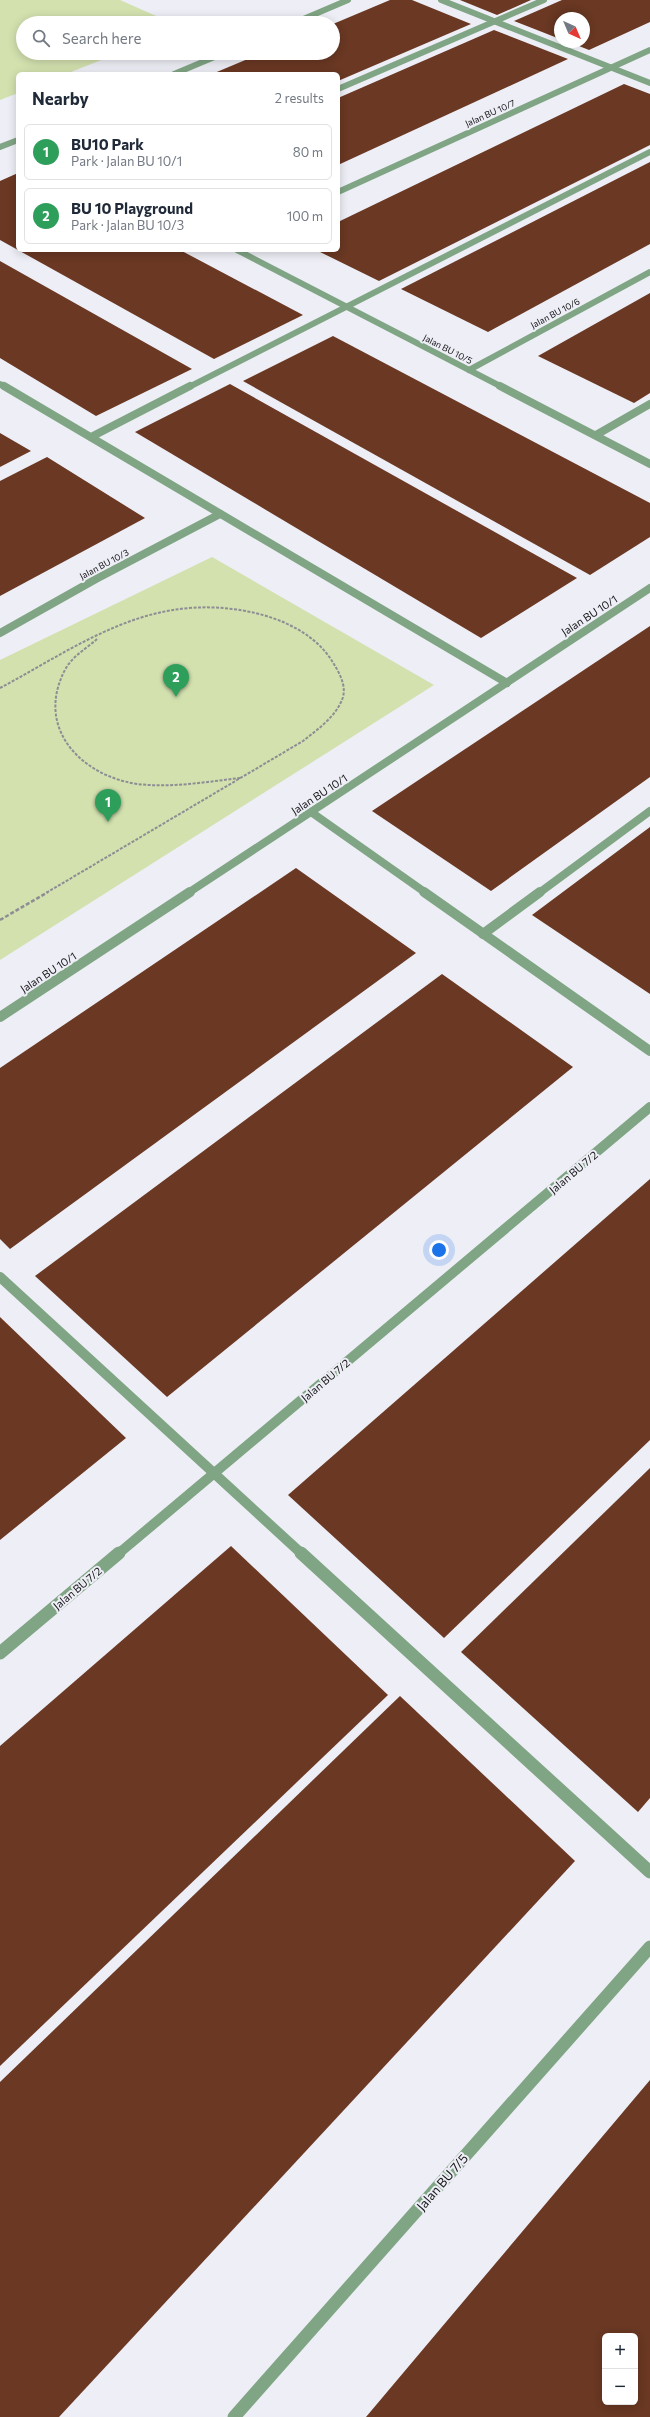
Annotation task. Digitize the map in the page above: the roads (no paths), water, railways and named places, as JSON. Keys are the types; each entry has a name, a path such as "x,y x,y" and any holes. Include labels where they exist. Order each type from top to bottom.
{"street":[{"path":"310,16 348,0"},
{"path":"441,0 650,83"},
{"path":"340,88 544,0"},
{"name":"Jalan BU 10/7","path":"340,191 650,50"},
{"path":"179,72 207,60"},
{"path":"0,148 16,141"},
{"path":"91,437 650,152"},
{"name":"Jalan BU 10/5","path":"241,252 650,464"},
{"name":"Jalan BU 10/6","path":"469,370 650,272"},
{"path":"0,384 507,683"},
{"path":"596,436 650,404"},
{"name":"Jalan BU 10/3","path":"0,633 96,579 220,514"},
{"name":"Jalan BU 10/1","path":"0,1017 650,588"},
{"path":"483,934 650,811"},
{"path":"311,812 650,1051"},
{"name":"Jalan BU 7/2","path":"0,1653 650,1107"},
{"path":"0,1277 650,1872"},
{"name":"Jalan BU 7/5","path":"234,2417 650,1947"}],"place":[{"name":"BU 10 Playground","path":"176,697"},
{"name":"BU10 Park","path":"108,822"}]}
